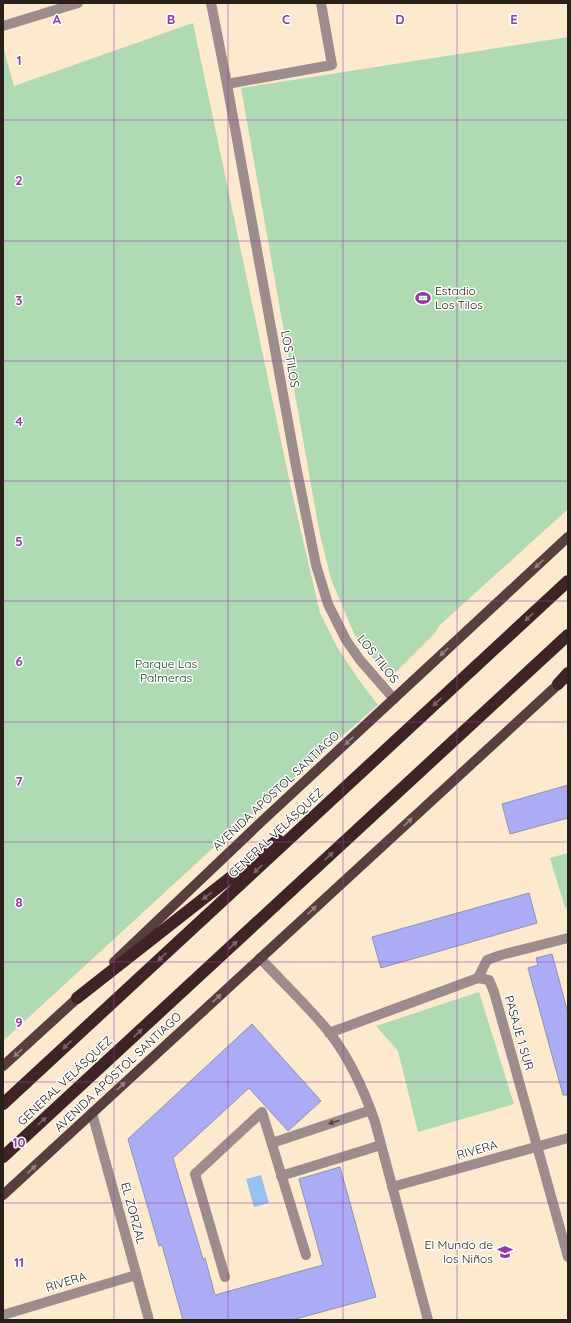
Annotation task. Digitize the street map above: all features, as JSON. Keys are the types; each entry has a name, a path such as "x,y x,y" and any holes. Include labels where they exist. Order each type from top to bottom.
{"highway":[{"name":"GENERAL VELÁSQUEZ","path":"3,1104 568,582"},
{"name":"GENERAL VELÁSQUEZ","path":"3,1157 568,635"},
{"path":"558,684 568,674"},
{"path":"77,998 348,785"}],"main road":[{"name":"AVENIDA APÓSTOL SANTIAGO","path":"3,1066 77,998 260,823 568,537"},
{"name":"AVENIDA APÓSTOL SANTIAGO","path":"3,1195 558,684"}],"street":[{"path":"4,23 78,3"},
{"name":"LOS TILOS","path":"211,3 296,466 321,585 331,610 346,640 394,699"},
{"path":"227,84 332,65 321,3"},
{"path":"329,1033 478,978 487,960 568,938"},
{"path":"260,958 329,1033 354,1070 371,1110 428,1320"},
{"name":"PASAJE 1 SUR","path":"478,978 489,980 494,992 568,1257"},
{"path":"272,1143 371,1110"},
{"path":"225,1277 195,1174 262,1112 306,1255"},
{"name":"EL ZORZAL","path":"92,1113 149,1320"},
{"name":"RIVERA","path":"392,1187 568,1138"},
{"path":"281,1176 381,1145"},
{"name":"RIVERA","path":"3,1315 136,1275"}],"green space":[{"name":"Parque Las Palmeras","path":"193,23 292,493 320,613 337,647 378,705 225,837 3,1041 3,46 14,86"},
{"name":"Estadio Los Tilos","path":"568,37 568,509 440,625 434,634 395,673 385,673 355,636 331,579 319,530 241,88"},
{"path":"568,853 568,907 565,908 550,858"},
{"path":"479,992 514,1104 418,1132 398,1051 376,1026"}],"water":[{"path":"261,1175 269,1203 254,1207 246,1179"}],"building":[{"path":"568,785 568,818 510,834 502,804"},
{"path":"529,893 537,923 381,968 372,937"},
{"path":"552,954 568,1013 568,1095 563,1095 528,968 538,965 536,958"},
{"path":"252,1024 321,1101 288,1131 249,1088 173,1158 203,1259 205,1258 215,1295 323,1265 299,1179 340,1167 376,1297 292,1320 183,1320 162,1245 159,1246 128,1139"}],"place":[{"name":"Estadio Los Tilos","path":"423,298"},
{"name":"El Mundo de los Niños","path":"505,1252"}]}
